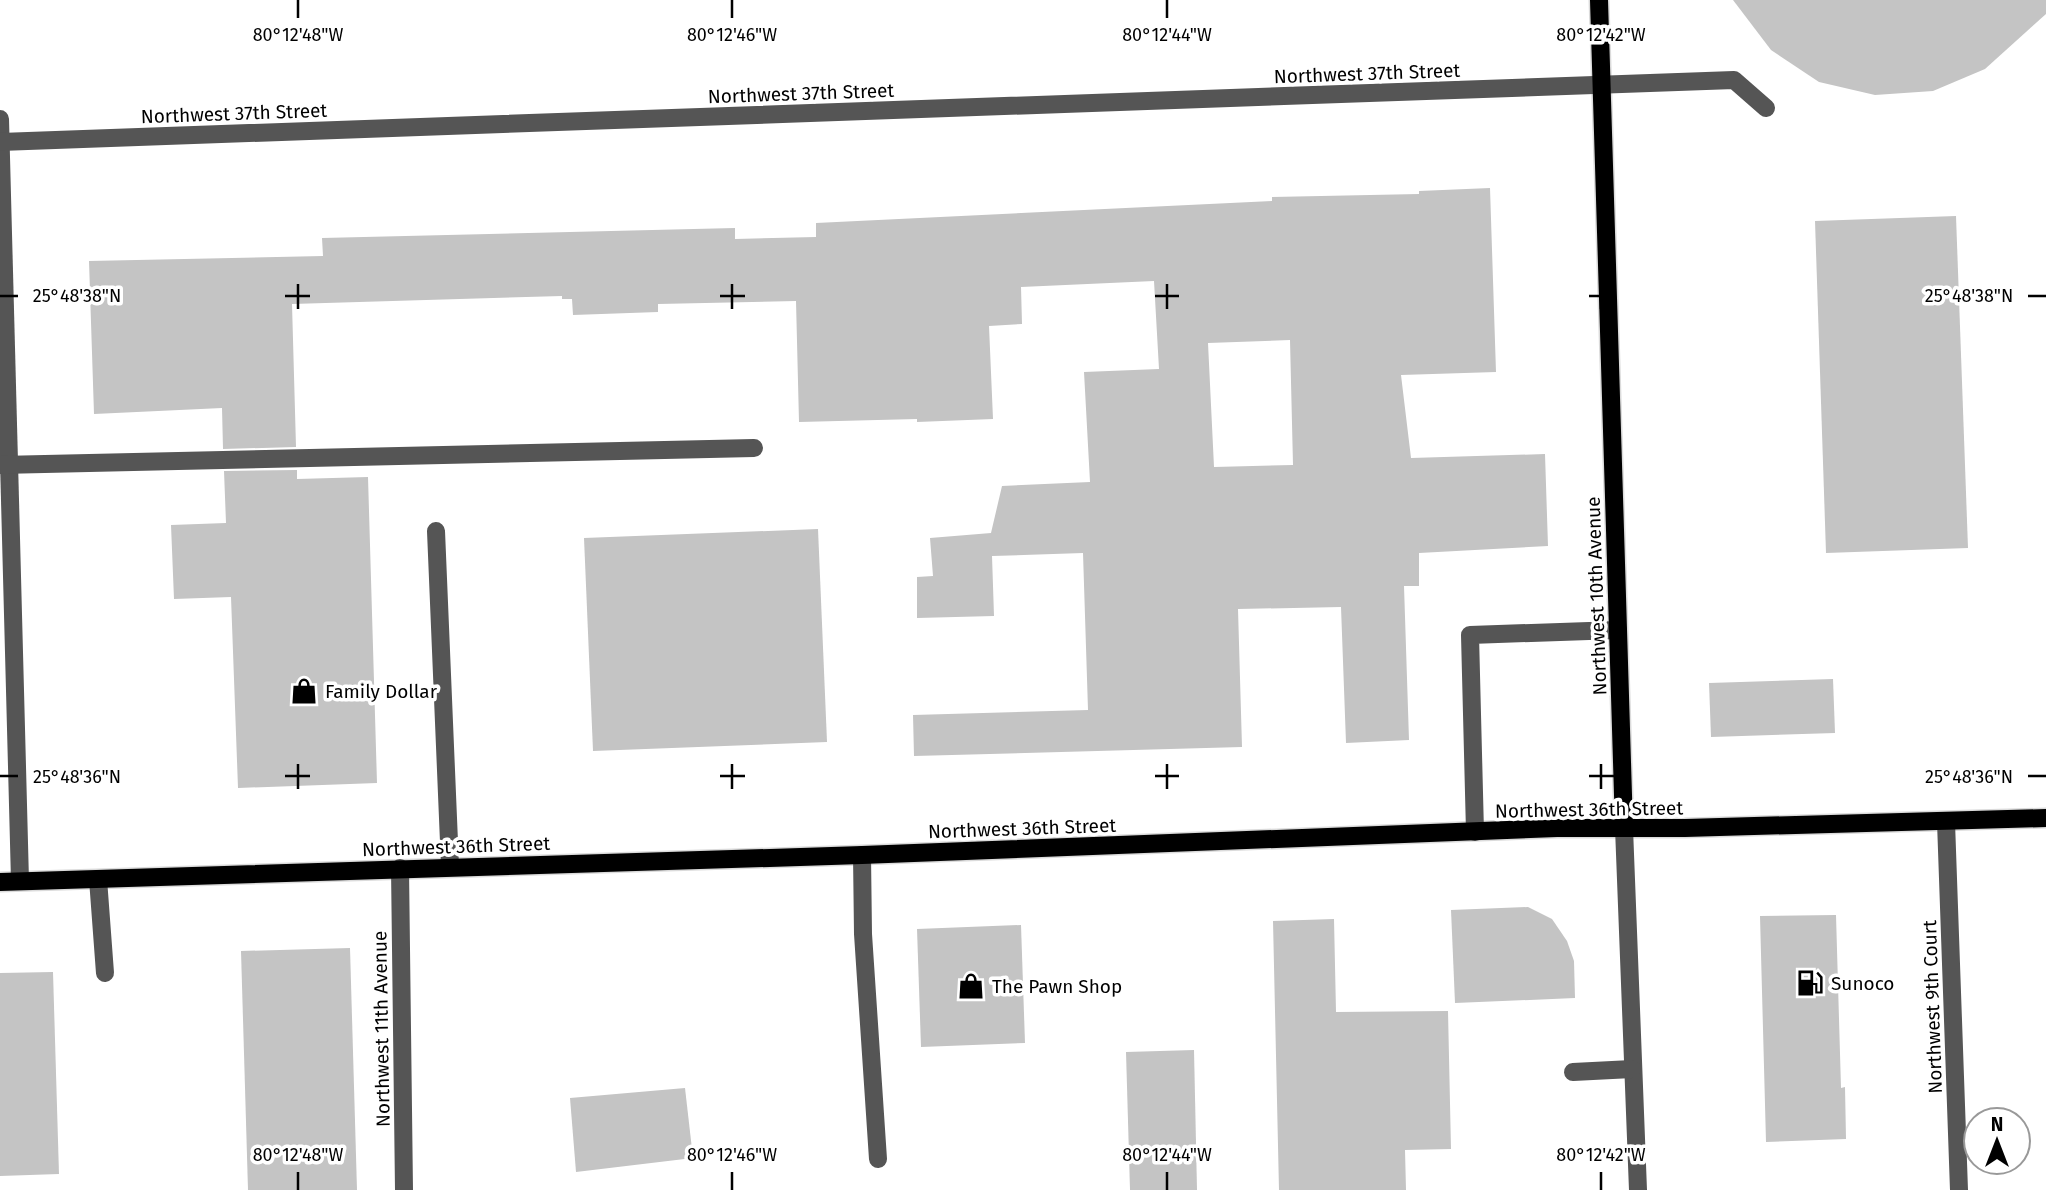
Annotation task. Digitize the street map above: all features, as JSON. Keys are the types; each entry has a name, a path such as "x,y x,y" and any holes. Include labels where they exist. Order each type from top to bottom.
{"main road":[{"name":"Northwest 10th Avenue","path":"1599,0 1624,828"},
{"name":"Northwest 36th Street","path":"0,882 862,855 1475,832 2046,818"}],"street":[{"name":"Northwest 37th Street","path":"0,142 1734,80 1766,108"},
{"path":"0,120 5,465 20,881"},
{"path":"5,465 754,448"},
{"path":"436,531 450,866"},
{"path":"1475,832 1470,635 1618,630"},
{"name":"Northwest 9th Court","path":"1946,822 1959,1190"},
{"name":"Northwest 10th Avenue","path":"1624,828 1638,1190"},
{"path":"862,855 863,934 878,1159"},
{"name":"Northwest 11th Avenue","path":"400,868 404,1190"},
{"path":"99,879 105,974"},
{"path":"1573,1072 1632,1069"}],"building":[{"path":"1733,0 2046,0 2046,14 1985,69 1933,91 1875,95 1819,82 1771,50"},
{"path":"1490,188 1496,372 1401,375 1411,458 1545,454 1548,546 1419,553 1419,586 1404,586 1409,740 1346,743 1341,607 1238,609 1242,747 914,756 913,715 1088,710 1083,553 992,556 994,616 917,618 917,577 933,576 930,538 991,533 1002,486 1090,482 1084,372 1159,369 1154,281 1021,287 1022,324 989,326 993,419 799,422 796,301 658,304 658,312 573,315 572,299 562,299 562,296 292,304 296,447 223,449 222,408 94,414 89,261 323,256 322,238 735,228 735,239 816,237 816,223 1272,201 1272,197 1419,194 1419,191","holes":["1290,340 1293,465 1214,467 1208,343"]},
{"path":"1956,216 1968,548 1826,553 1815,221"},
{"name":"Family Dollar","path":"297,470 297,479 368,477 377,783 238,788 231,597 174,599 171,525 226,523 224,471"},
{"path":"818,529 827,742 593,751 584,538"},
{"path":"1833,679 1835,733 1711,737 1709,683"},
{"path":"1528,907 1552,919 1567,941 1574,961 1575,998 1455,1003 1451,910"},
{"path":"1836,915 1841,1088 1845,1087 1846,1139 1766,1142 1760,916"},
{"path":"1334,919 1336,1012 1448,1011 1451,1149 1405,1150 1406,1190 1279,1190 1273,921"},
{"name":"The Pawn Shop","path":"1021,925 1025,1043 921,1047 917,929"},
{"path":"350,948 357,1190 248,1190 241,951"},
{"path":"53,972 59,1174 0,1176 0,973"},
{"path":"1194,1050 1197,1190 1130,1190 1126,1052"},
{"path":"685,1088 693,1158 576,1172 570,1098"}],"place":[{"name":"Family Dollar","path":"304,691"},
{"name":"Sunoco","path":"1810,983"},
{"name":"The Pawn Shop","path":"971,986"}]}
